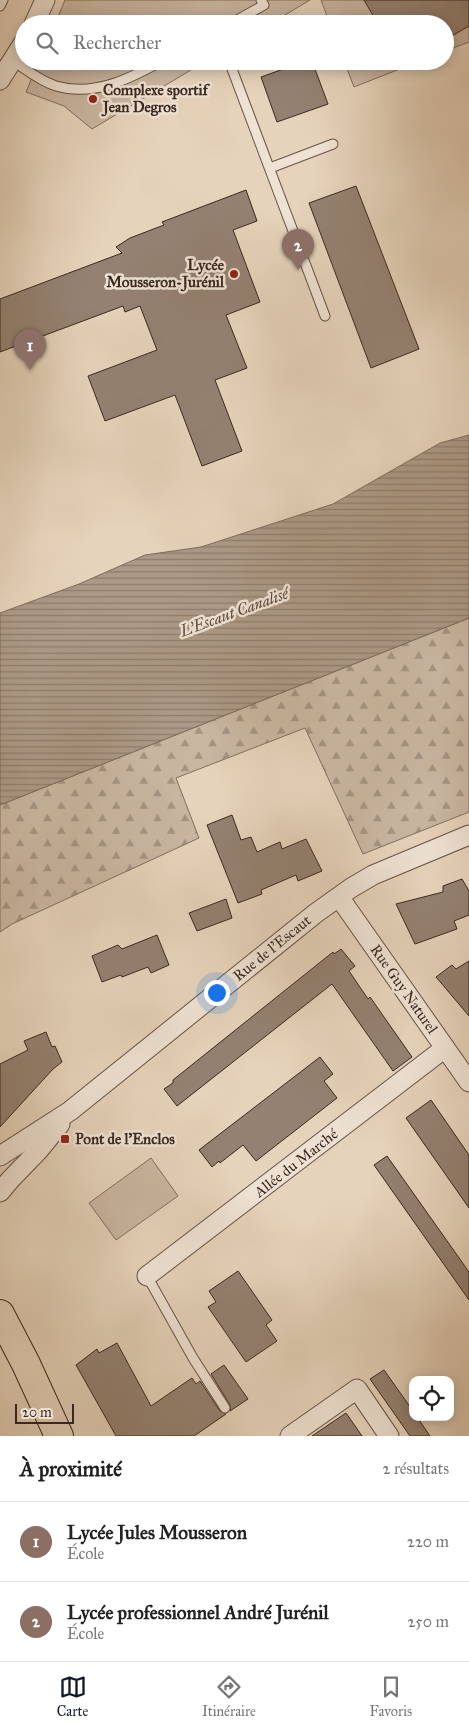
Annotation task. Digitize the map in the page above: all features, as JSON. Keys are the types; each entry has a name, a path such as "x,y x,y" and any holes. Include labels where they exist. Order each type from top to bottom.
{"main road":[{"path":"0,1314 26,1364 58,1436"},
{"path":"0,1350 25,1390 58,1436"}],"street":[{"path":"38,15 45,0"},
{"path":"0,80 15,57"},
{"name":"Rue de l'Escaut","path":"0,1156 70,1111 135,1057 339,896 373,875 469,835"},
{"name":"Rue Guy Naturel","path":"339,896 469,1082"},
{"name":"Allée du Marché","path":"147,1276 445,1048"},
{"name":"Rue de l'Escaut","path":"0,1192 38,1151 70,1111"},
{"path":"290,1436 357,1389 389,1436"}],"lane":[{"path":"0,6 3,0"},
{"path":"246,15 264,5 261,0"},
{"path":"26,70 55,86 81,90 107,86 144,70"},
{"path":"232,70 325,316"},
{"path":"270,168 333,144"},
{"path":"147,1276 193,1358 225,1408"}],"green space":[{"path":"65,0 310,0 285,15 59,15"},
{"path":"321,0 469,0 469,42 454,48 454,15 327,15"},
{"name":"Complexe sportif Jean Degros","path":"35,70 191,70 92,129 64,106 26,92"},
{"path":"347,70 397,70 354,87"},
{"path":"469,618 469,812 363,854 305,728 176,778 199,838 12,924 0,932 0,805"},
{"path":"151,1158 178,1196 116,1240 89,1203"}],"water":[{"name":"L'Escaut Canalisé","path":"469,435 469,618 0,805 0,613 79,584 145,555 201,547 333,504 440,443"}],"building":[{"path":"364,0 469,0 469,26 454,35 454,15 373,15"},
{"path":"281,70 315,70 328,104 277,122 261,77"},
{"path":"356,186 419,349 371,368 309,203"},
{"path":"246,190 257,221 233,230 260,302 226,315 247,368 215,380 242,451 202,466 175,395 105,421 88,376 157,350 140,306 125,312 123,306 0,352 0,299 122,253 116,247 130,238 164,225 162,222"},
{"path":"232,815 241,840 251,837 257,852 280,842 282,849 306,839 322,871 298,881 296,875 261,890 262,894 238,903 207,825"},
{"path":"462,879 469,891 469,915 454,921 457,929 415,944 396,904 443,892 443,886"},
{"path":"226,899 232,918 197,931 189,913"},
{"path":"157,935 169,965 151,973 148,967 102,982 92,956 118,945 122,949"},
{"path":"341,949 355,966 349,971 368,999 370,997 412,1057 393,1071 332,984 177,1106 164,1089 173,1083 173,1080 333,952 334,954"},
{"path":"469,961 469,1016 436,977 452,965 456,969"},
{"path":"46,1032 52,1047 55,1046 62,1062 53,1069 0,1127 0,1064 28,1050 24,1041"},
{"path":"320,1057 333,1074 324,1081 337,1098 256,1161 243,1145 212,1167 199,1150"},
{"path":"431,1100 469,1155 469,1208 406,1118"},
{"path":"387,1156 469,1272 469,1300 374,1165"},
{"path":"238,1271 272,1320 266,1325 277,1341 246,1362 208,1307 216,1302 209,1291"},
{"path":"117,1343 151,1406 192,1378 196,1384 200,1381 220,1411 226,1414 194,1436 116,1436 76,1365 97,1349 99,1353"},
{"path":"224,1365 248,1399 230,1411 230,1405 211,1374"},
{"path":"384,1370 409,1405 409,1421 420,1421 430,1436 410,1436 370,1379"},
{"path":"346,1413 362,1436 312,1436"}],"place":[{"name":"Complexe sportif Jean Degros","path":"93,99"},
{"name":"Lycée professionnel André Jurénil","path":"298,270"},
{"name":"Lycée Mousseron-Jurénil","path":"234,274"},
{"name":"Lycée Jules Mousseron","path":"30,370"},
{"name":"Pont de l'Enclos","path":"65,1139"}]}
